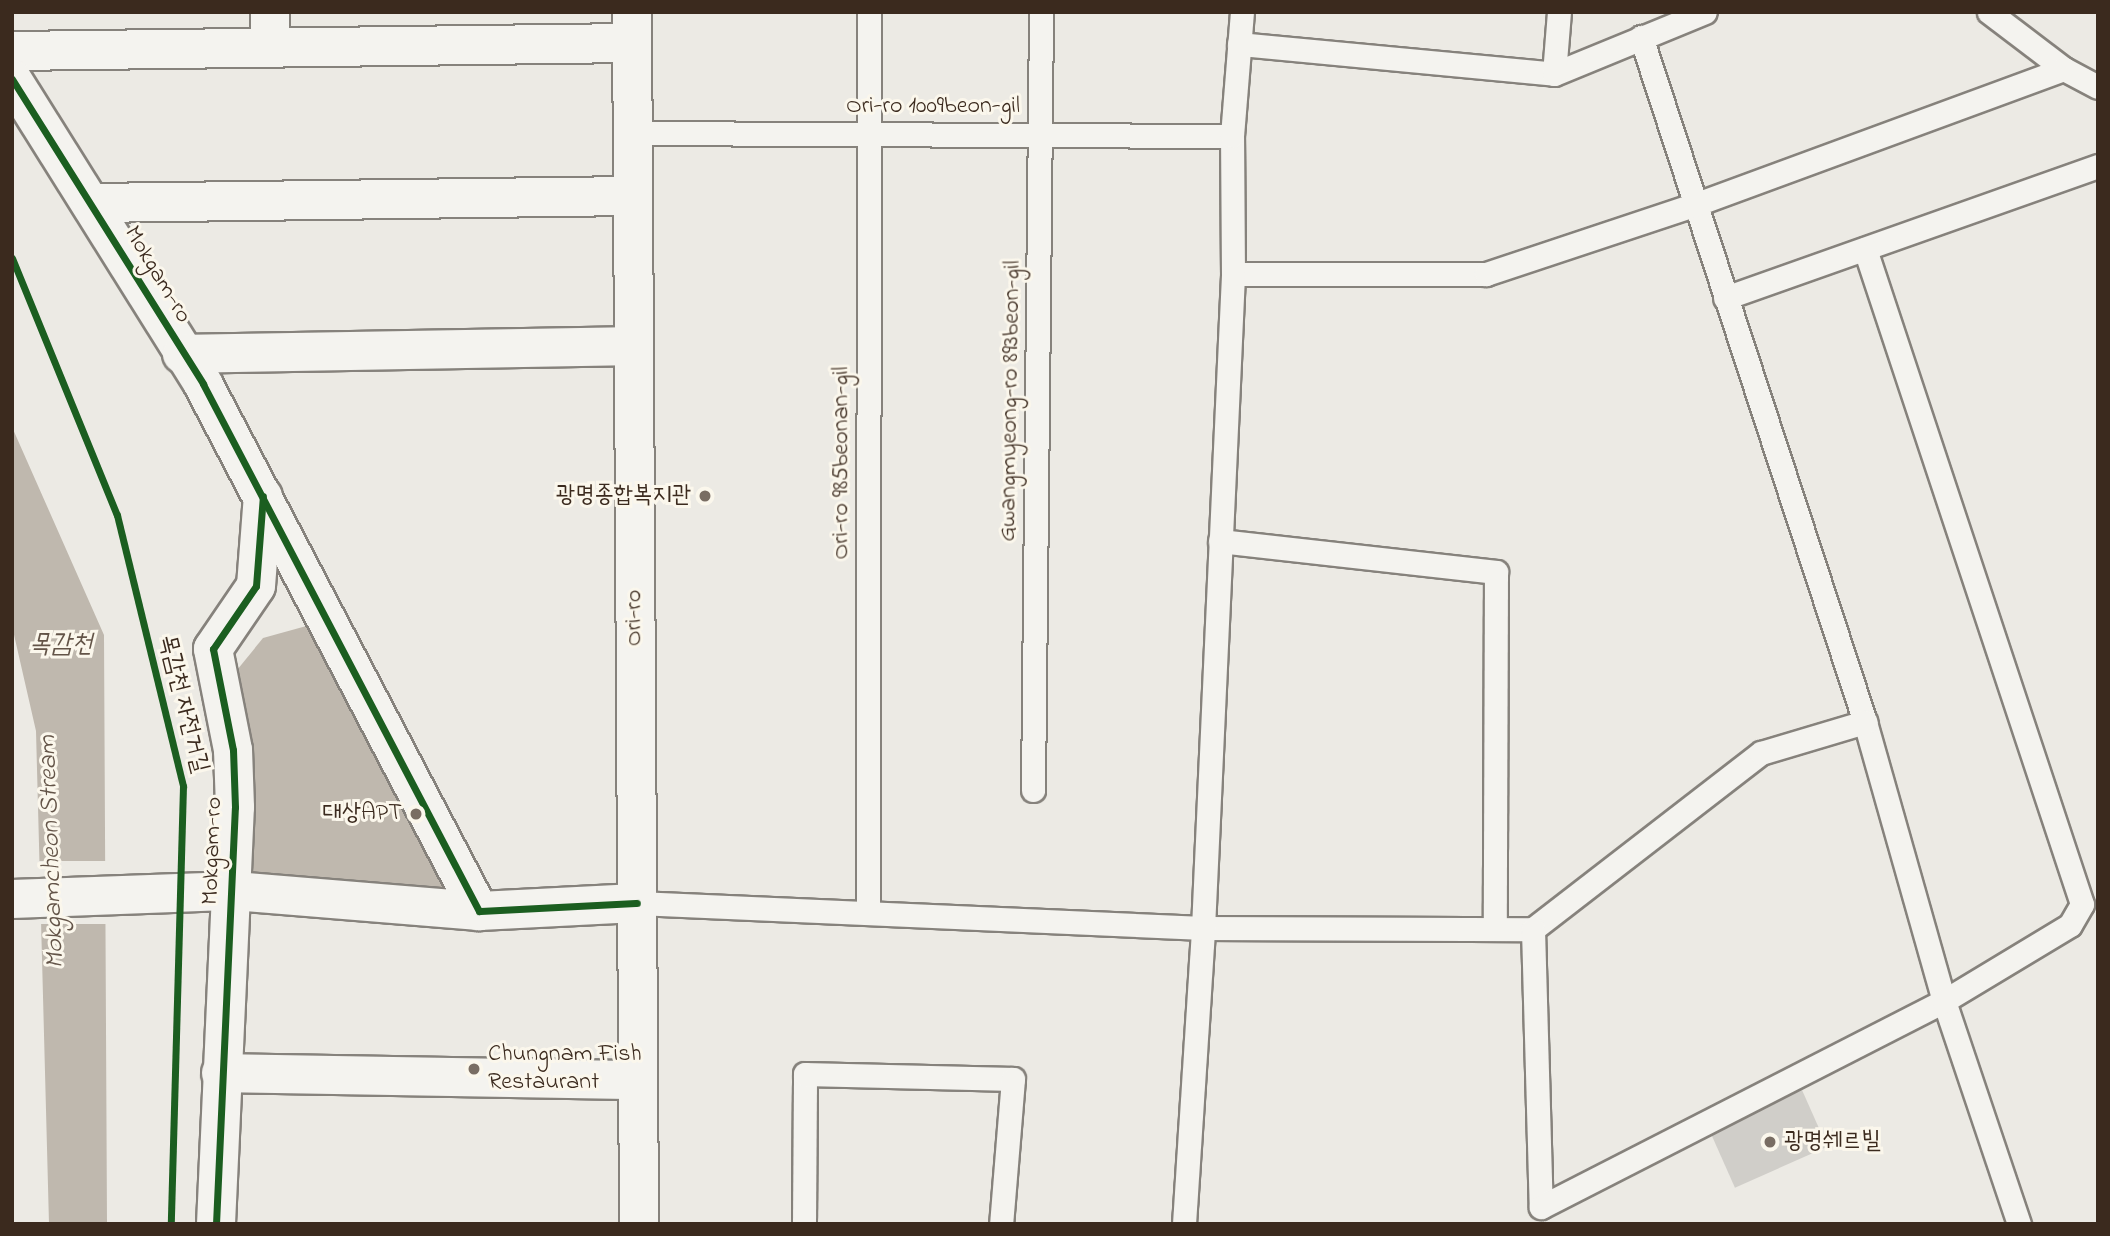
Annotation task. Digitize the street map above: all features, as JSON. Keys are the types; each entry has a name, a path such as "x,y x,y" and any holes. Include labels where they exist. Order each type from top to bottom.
{"street":[{"path":"12,51 270,30 632,28"},
{"name":"Ori-ro","path":"632,28 639,1224"},
{"name":"Mokgam-ro","path":"12,79 91,202 263,495 479,911"},
{"path":"91,202 633,196"},
{"path":"182,354 634,346"},
{"name":"Mokgam-ro","path":"216,1224 221,1073 220,892 233,750 213,649 256,586 263,495"},
{"path":"12,899 220,892 479,911 637,903"},
{"path":"221,1073 638,1080"}],"lane":[{"name":"Ori-ro 985beonan-gil","path":"868,913 869,12"},
{"name":"Gwangmyeong-ro 893beon-gil","path":"1033,790 1041,12"},
{"path":"1184,1224 1203,928 1233,274 1233,136 1242,12"},
{"path":"1554,74 1559,12"},
{"path":"1239,44 1554,74 1705,12"},
{"path":"1989,12 2064,69 2098,87"},
{"path":"1641,37 1693,205 1865,722 1944,1002 2019,1224"},
{"path":"1233,274 1486,274 1693,205 2064,69"},
{"name":"Ori-ro 1009beon-gil","path":"633,133 1233,136"},
{"path":"1725,298 2098,166"},
{"path":"1533,929 1538,1215 1944,1002 2070,925 2081,904 1865,249"},
{"path":"1220,541 1496,572 1495,929"},
{"path":"637,903 1203,928 1533,929 1761,753 1865,722"},
{"path":"804,1224 805,1074 1013,1079 1001,1224"}],"water":[{"name":"목감천","path":"12,427 104,635 107,1224 49,1224 36,731 12,626"},
{"path":"310,625 451,897 250,877 233,675 263,638"}],"pier":[{"path":"37,861 109,861 109,924 37,924"}],"building":[{"name":"광명쉐르빌","path":"1802,1090 1827,1147 1735,1188 1710,1131"}],"cycle path":[{"path":"12,79 203,384 479,911 637,903"},
{"name":"목감천 자전거길","path":"12,258 117,515 183,786 171,1224"},
{"path":"216,1224 235,807 233,750 213,649 256,586 263,496"}],"place":[{"name":"광명종합복지관","path":"705,496"},
{"name":"대상APT","path":"416,814"},
{"name":"Chungnam Fish Restaurant","path":"474,1069"},
{"name":"광명쉐르빌","path":"1770,1142"}],"water label":[{"name":"Mokgamcheon Stream","path":"53,852"}]}
